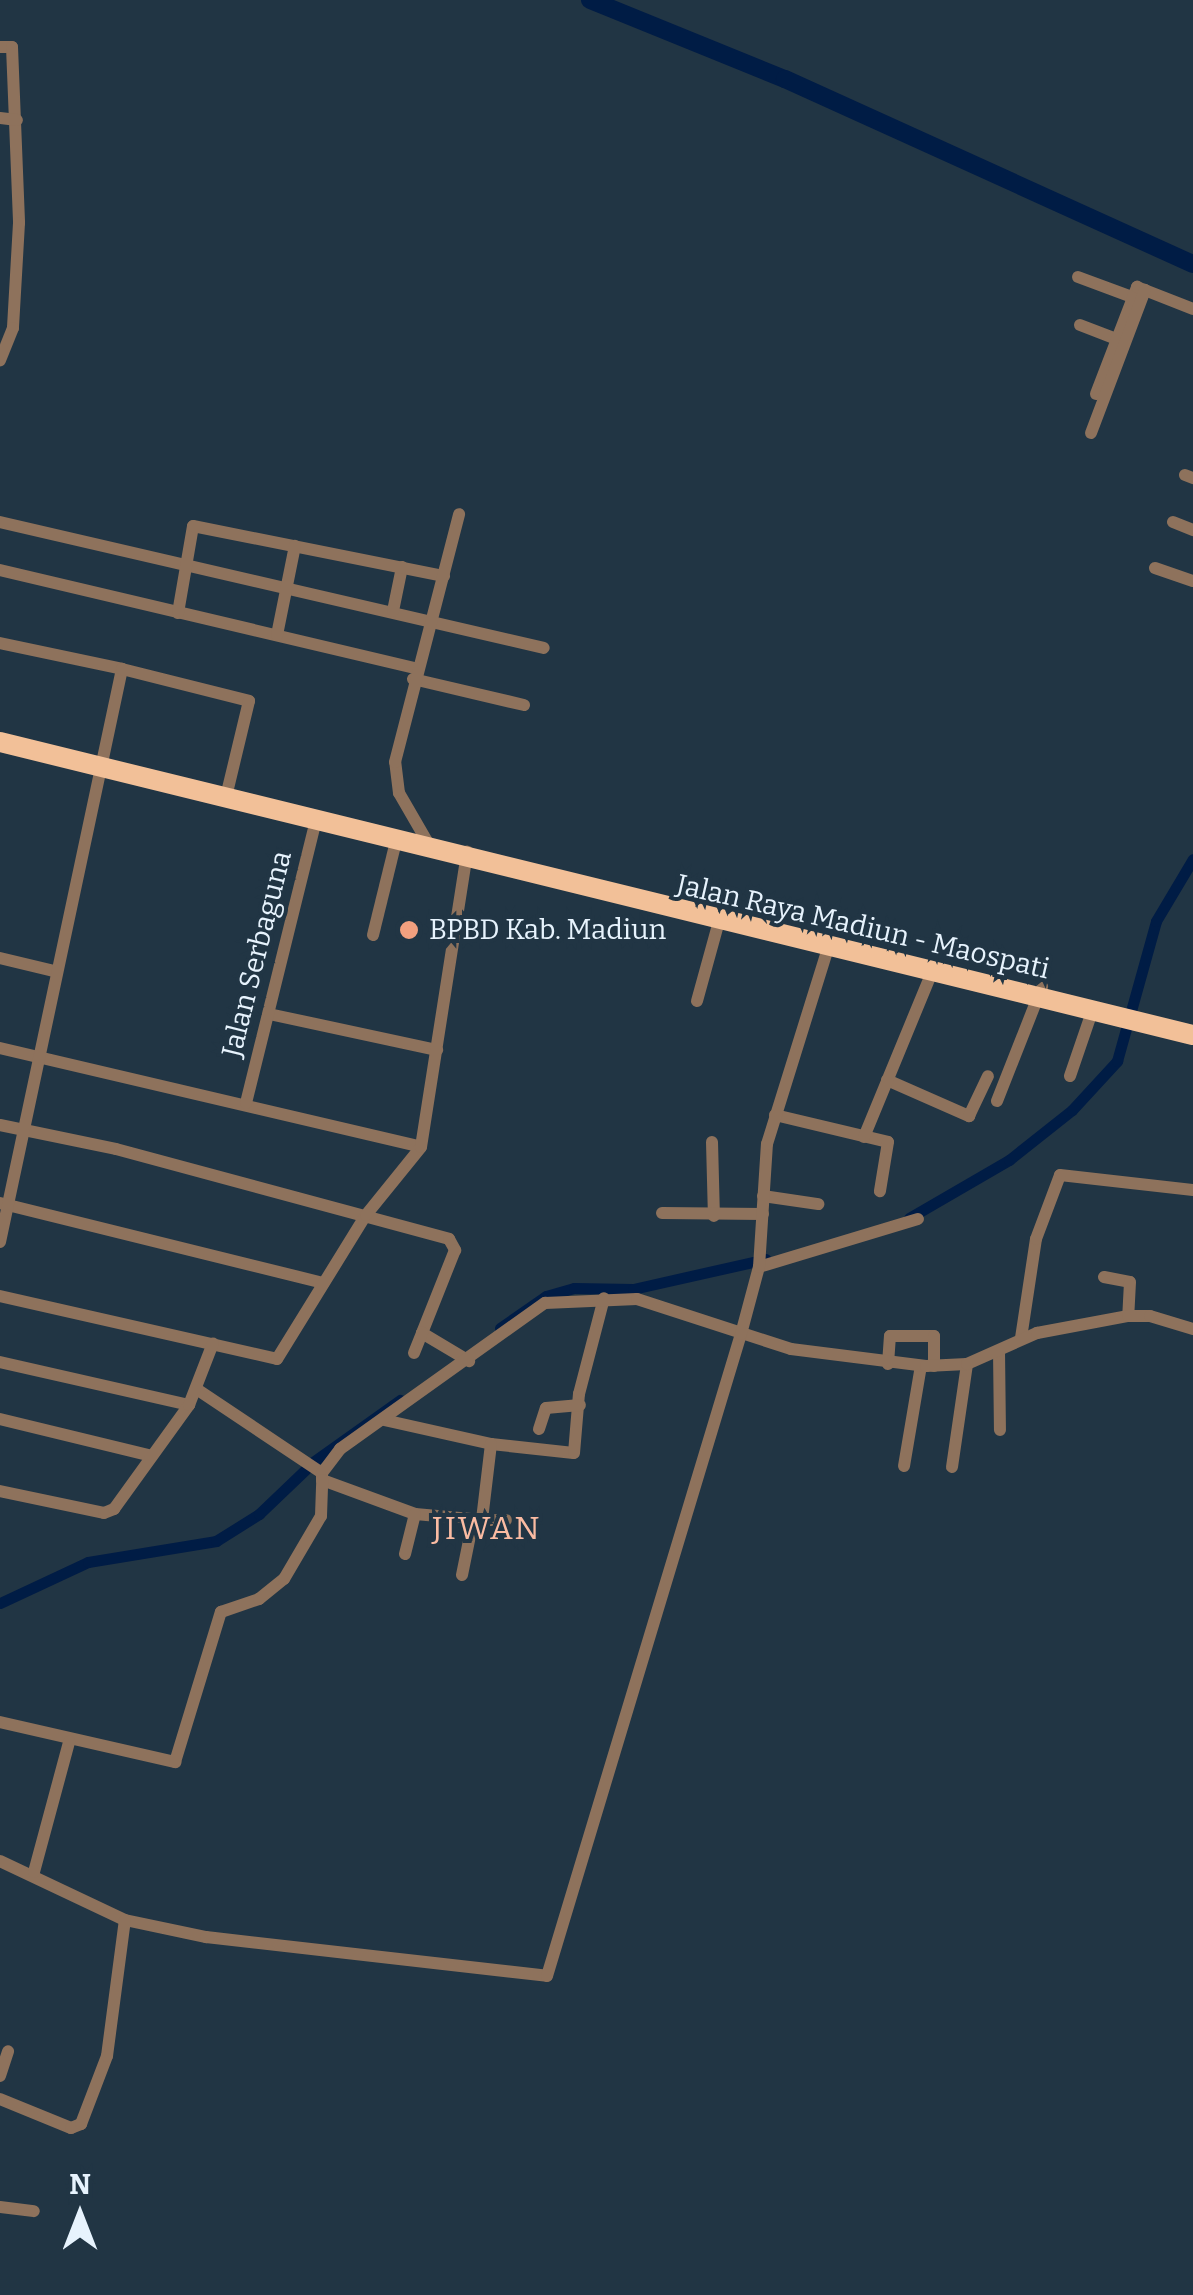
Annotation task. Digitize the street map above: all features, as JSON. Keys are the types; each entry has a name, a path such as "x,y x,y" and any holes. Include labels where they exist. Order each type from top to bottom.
{"highway":[{"name":"Jalan Raya Madiun - Maospati","path":"0,742 522,868 552,868 660,900 1137,1015 1193,1035"},
{"name":"Jalan Raya Madiun - Maospati","path":"660,900 719,921 828,948 1041,992 1093,1009 1193,1025"}],"street":[{"path":"0,47 12,47 18,174 12,328 0,360"},
{"path":"0,118 17,120"},
{"path":"0,171 18,174"},
{"path":"1078,277 1193,309"},
{"path":"1096,394 1140,296"},
{"path":"1080,325 1121,341"},
{"path":"1091,433 1121,341"},
{"path":"1088,372 1102,378"},
{"path":"428,844 394,776 414,673 460,514"},
{"path":"0,522 544,648"},
{"path":"1172,522 1193,530"},
{"path":"178,614 193,526 444,576"},
{"path":"277,635 294,546"},
{"path":"393,611 402,567"},
{"path":"1155,568 1193,581"},
{"path":"0,570 277,635 524,705"},
{"path":"0,643 249,701 226,797"},
{"path":"0,1242 4,1204 122,669"},
{"name":"Jalan Serbaguna","path":"246,1103 317,817"},
{"path":"373,935 397,837"},
{"path":"0,1296 277,1360 366,1215 420,1146 468,852"},
{"path":"697,1001 719,921"},
{"path":"0,1861 34,1872 126,1920 206,1938 547,1976 759,1265 763,1196 775,1116 828,948"},
{"path":"0,958 54,970"},
{"path":"864,1137 932,972"},
{"path":"997,1101 1041,992"},
{"path":"1070,1076 1093,1009"},
{"path":"270,1014 436,1050"},
{"path":"0,1048 37,1053 420,1146"},
{"path":"887,1080 970,1116 988,1076"},
{"path":"775,1116 890,1145 880,1191"},
{"path":"0,1125 366,1215 455,1244 414,1353"},
{"path":"712,1142 714,1216"},
{"path":"1022,1338 1036,1239 1060,1175 1193,1190"},
{"path":"763,1196 818,1204"},
{"path":"4,1204 323,1283"},
{"path":"662,1213 763,1214"},
{"path":"759,1265 918,1220"},
{"path":"1104,1277 1130,1282 1128,1316"},
{"path":"384,1420 491,1444 574,1454 580,1405 604,1298"},
{"path":"0,1722 69,1742 175,1762 221,1612 259,1599 284,1578 321,1516 322,1476 340,1449 464,1357 545,1303 604,1298 645,1301 740,1334 888,1364 927,1366 968,1364 1022,1338 1128,1316 1193,1329"},
{"path":"422,1332 464,1357"},
{"path":"888,1364 890,1336 934,1336 904,1466"},
{"path":"0,1491 104,1513 189,1405 213,1343"},
{"path":"999,1351 1000,1430"},
{"path":"0,1362 189,1405"},
{"path":"952,1468 968,1364"},
{"path":"198,1390 322,1476 415,1514 506,1520"},
{"path":"539,1428 546,1408 580,1405"},
{"path":"0,1419 152,1456"},
{"path":"462,1575 478,1520 491,1444"},
{"path":"406,1554 415,1514"},
{"path":"34,1872 69,1742"},
{"path":"0,2099 74,2129 81,2124 107,2056 126,1920"},
{"path":"0,2076 8,2051"},
{"path":"0,2207 34,2212"}],"waterway":[{"path":"590,0 785,79 1193,264"},
{"path":"909,1218 1009,1160 1072,1110 1117,1061 1156,921 1193,859"},
{"path":"500,1328 546,1296 574,1288 633,1289 766,1259"},
{"path":"313,1462 400,1400"},
{"path":"0,1603 88,1562 216,1541 259,1514 305,1470"}],"place":[{"name":"BPBD Kab. Madiun","path":"409,930"}],"district":[{"name":"JIWAN","path":"487,1528"}]}
